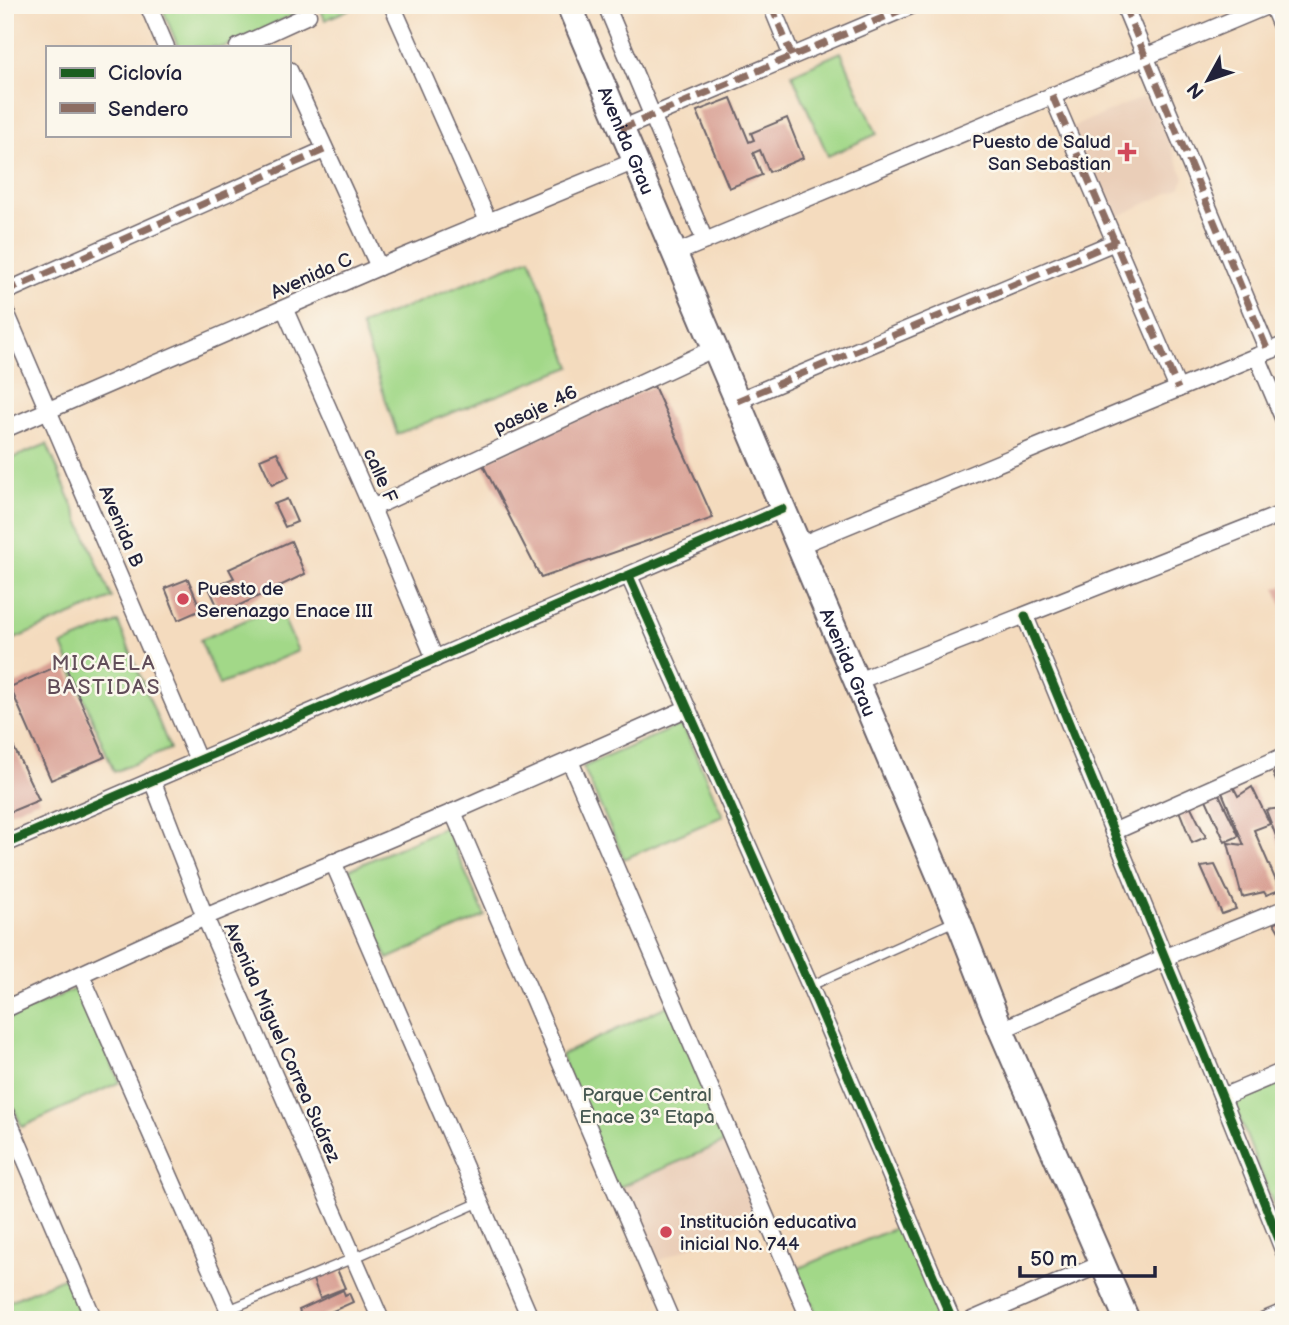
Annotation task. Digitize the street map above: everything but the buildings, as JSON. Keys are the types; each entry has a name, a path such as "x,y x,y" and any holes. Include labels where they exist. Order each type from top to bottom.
{"main road":[{"name":"Avenida Grau","path":"569,5 1127,1320"}],"street":[{"path":"148,5 166,46"},
{"path":"392,5 488,221"},
{"name":"Avenida Grau","path":"606,5 705,241"},
{"path":"771,5 792,56"},
{"path":"1124,5 1270,351 1284,420"},
{"path":"674,254 1271,5 1284,33"},
{"path":"621,128 908,6"},
{"path":"240,46 308,15"},
{"path":"272,32 279,46"},
{"path":"290,72 379,267"},
{"path":"1052,95 1178,389"},
{"path":"5,292 324,150"},
{"name":"Avenida C","path":"5,429 379,267 635,161"},
{"path":"737,401 1115,242"},
{"name":"Avenida B","path":"5,310 198,760"},
{"name":"calle F","path":"285,310 373,508 435,659"},
{"name":"pasaje .46","path":"373,508 715,348"},
{"path":"798,546 1270,351"},
{"path":"5,844 782,509"},
{"path":"855,682 1284,513"},
{"path":"629,576 810,986 952,1320"},
{"path":"1024,616 1284,1252"},
{"path":"5,1009 205,917 453,812 688,708"},
{"path":"1112,832 1284,756"},
{"path":"570,761 810,1320"},
{"name":"Avenida Miguel Correa Suárez","path":"152,780 205,917 381,1320"},
{"path":"453,812 671,1320"},
{"path":"332,862 531,1320"},
{"path":"1002,1030 1163,958 1284,909"},
{"path":"81,975 230,1315"},
{"path":"1222,1097 1284,1071"},
{"path":"5,1112 94,1320"},
{"path":"972,1320 1101,1264"},
{"path":"1265,1320 1284,1312"}],"lane":[{"path":"810,986 958,920"},
{"path":"230,1315 480,1202"}],"shaded area":[{"name":"Puesto de Salud San Sebastian","path":"1143,97 1153,105 1184,177 1181,187 1117,217 1105,215 1070,128"},
{"path":"730,1140 759,1217 647,1266 615,1189"}],"green space":[{"path":"161,5 310,7 226,46 178,46"},
{"path":"319,5 359,5 325,20"},
{"path":"841,52 877,134 828,156 792,74"},
{"path":"530,258 571,367 397,434 361,325"},
{"path":"47,444 112,598 5,643 5,461"},
{"path":"278,606 298,651 219,685 200,640"},
{"path":"118,622 170,749 114,772 62,645"},
{"path":"682,724 723,816 624,859 583,767"},
{"path":"445,827 485,916 388,959 348,870"},
{"path":"77,988 120,1082 22,1127 5,1089 5,1020"},
{"name":"Parque Central Enace 3ª Etapa","path":"669,1005 730,1140 615,1189 561,1055"},
{"path":"1284,1073 1284,1232 1230,1094"},
{"path":"902,1225 943,1320 819,1320 797,1269"},
{"path":"65,1277 83,1320 5,1320 5,1303"}],"marked path":[{"path":"771,5 792,56"},
{"path":"621,129 913,5"},
{"path":"1124,5 1268,351"},
{"path":"1052,95 1178,389"},
{"path":"5,292 324,150"},
{"path":"737,401 1115,242"}],"cycle path":[{"path":"5,844 782,509"},
{"path":"629,576 810,986 952,1320"},
{"path":"1025,616 1284,1252"}],"place":[{"name":"Puesto de Salud San Sebastian","path":"1127,152"},
{"name":"Puesto de Serenazgo Enace III","path":"183,599"},
{"name":"Institución educativa inicial No. 744","path":"666,1232"}],"district":[{"name":"MICAELA BASTIDAS","path":"104,675"}]}
